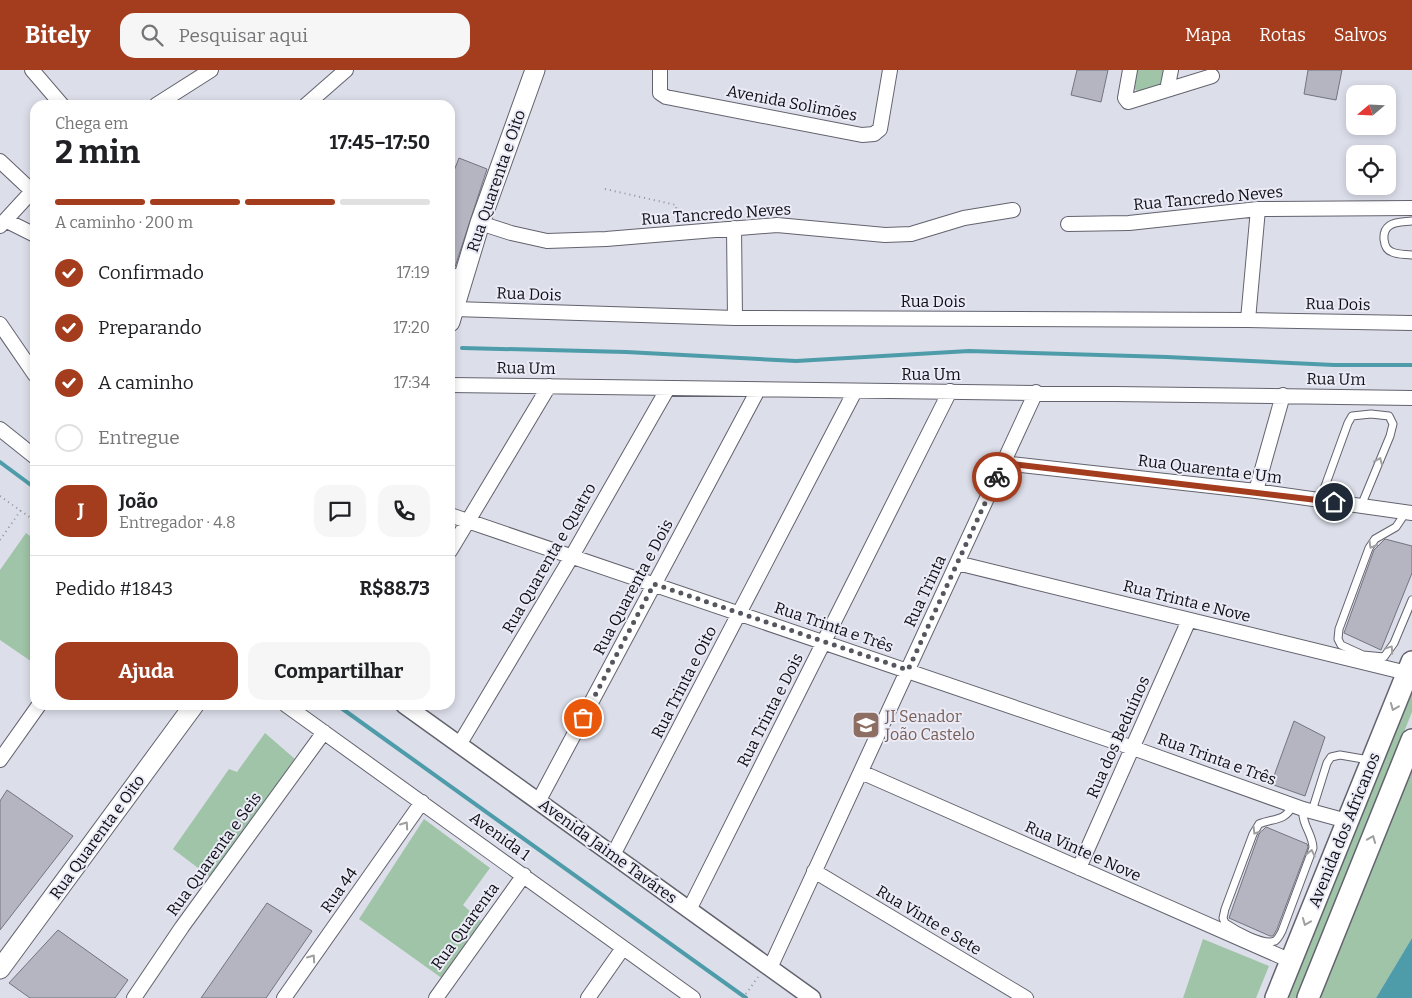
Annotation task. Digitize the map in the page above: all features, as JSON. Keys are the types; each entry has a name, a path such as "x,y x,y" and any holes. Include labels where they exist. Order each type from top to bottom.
{"main road":[{"name":"Rua Quarenta e Oito","path":"456,277 480,223 533,71"},
{"name":"Avenida dos Africanos","path":"1276,998 1410,668"},
{"name":"Rua Quarenta e Oito","path":"0,969 190,710"},
{"name":"Avenida dos Africanos","path":"1308,998 1412,740"}],"street":[{"path":"164,100 211,70"},
{"path":"312,100 346,70"},
{"name":"Avenida Solimões","path":"660,70 660,93 666,97 862,134 874,134 880,129 890,70"},
{"path":"1130,70 1127,102 1212,76"},
{"path":"1166,90 1171,70"},
{"path":"36,71 58,100"},
{"path":"2,167 30,188"},
{"path":"30,193 3,223 30,233"},
{"path":"1248,320 1258,208"},
{"name":"Rua Tancredo Neves","path":"1068,224 1130,223 1258,208 1412,208"},
{"name":"Rua Tancredo Neves","path":"480,223 511,234 547,241 606,239 777,225 834,232 911,234 964,218 1013,210"},
{"path":"734,228 735,318"},
{"name":"Rua Dois","path":"455,315 1248,320 1412,323"},
{"path":"0,324 30,368"},
{"name":"Rua Um","path":"455,385 1412,398"},
{"path":"455,543 549,386"},
{"name":"Rua Quarenta e Quatro","path":"459,745 572,556 668,388"},
{"name":"Rua Quarenta e Dois","path":"538,802 758,390"},
{"name":"Rua Trinta e Oito","path":"613,855 855,391"},
{"name":"Rua Trinta e Dois","path":"689,910 950,391"},
{"name":"Rua Trinta","path":"764,973 861,772 1036,392"},
{"path":"1256,492 1283,395"},
{"path":"0,429 30,453"},
{"name":"Rua Quarenta e Um","path":"1003,463 1256,492 1409,513"},
{"name":"Rua Trinta e Três","path":"455,517 908,670 1303,808 1347,821"},
{"name":"Rua Trinta e Nove","path":"957,563 1189,620 1410,668"},
{"name":"Rua dos Beduínos","path":"1079,868 1189,620"},
{"path":"0,760 35,710"},
{"name":"Avenida 1","path":"293,710 693,998"},
{"name":"Avenida Jaime Taváres","path":"411,710 689,910 764,973 812,998"},
{"name":"Rua Quarenta e Seis","path":"134,998 182,927 324,732"},
{"name":"Rua Vinte e Nove","path":"861,772 1290,962"},
{"name":"Rua 44","path":"284,998 422,802"},
{"name":"Rua Vinte e Sete","path":"814,871 1026,998"},
{"name":"Rua Quarenta","path":"436,998 524,875"},
{"path":"588,998 624,948"}],"lane":[{"path":"1412,221 1395,222 1388,226 1384,232 1386,248 1391,252 1412,255"},
{"path":"1320,500 1352,416 1371,414 1389,416 1393,424 1390,436 1361,506"},
{"path":"1409,513 1396,527 1374,539 1369,548 1339,629 1338,639 1341,645 1362,655 1384,657 1394,643 1412,600"},
{"path":"1303,808 1290,811 1280,820 1259,824 1253,834 1223,918 1225,923 1245,935 1272,942 1277,940 1282,931 1313,848 1313,843 1303,820 1303,808 1331,757 1352,756 1372,761"}],"path":[{"path":"605,189 676,206 678,233"},
{"path":"0,496 30,516"},
{"path":"0,540 21,510"},
{"path":"743,998 764,973"}],"green space":[{"path":"1136,70 1167,70 1160,85 1139,93 1133,87"},
{"path":"26,533 30,536 30,661 0,640 0,570"},
{"path":"1412,684 1412,712 1297,998 1285,998"},
{"path":"265,733 295,759 210,877 173,849 229,769 237,772"},
{"path":"1412,760 1412,938 1376,998 1319,998"},
{"path":"424,819 490,868 463,905 481,921 443,979 359,919"},
{"path":"1203,939 1269,966 1256,998 1183,998"}],"water":[{"path":"1412,938 1412,998 1376,998"}],"building":[{"path":"1077,70 1108,70 1101,102 1071,95"},
{"path":"1308,70 1342,70 1336,100 1304,94"},
{"path":"459,158 487,169 455,267 455,168"},
{"path":"1385,539 1412,546 1412,573 1381,650 1344,633 1374,550"},
{"path":"1294,721 1325,737 1305,796 1271,784"},
{"path":"7,790 73,836 0,930 0,801"},
{"path":"1266,827 1307,844 1308,847 1273,936 1229,918 1259,834"},
{"path":"267,903 312,931 266,998 201,998"},
{"path":"58,930 128,980 115,998 30,998 9,983"}],"waterway":[{"path":"462,348 626,352 796,361 969,351 1167,357 1334,365 1412,365"},
{"path":"0,462 30,484"},
{"path":"344,710 746,998"}],"way so far":[{"path":"583,718 654,584 908,670 997,477"}],"place":[{"name":"JI Senador João Castelo","path":"866,725"}],"route":[{"path":"997,477 1003,463 1334,502"}]}
